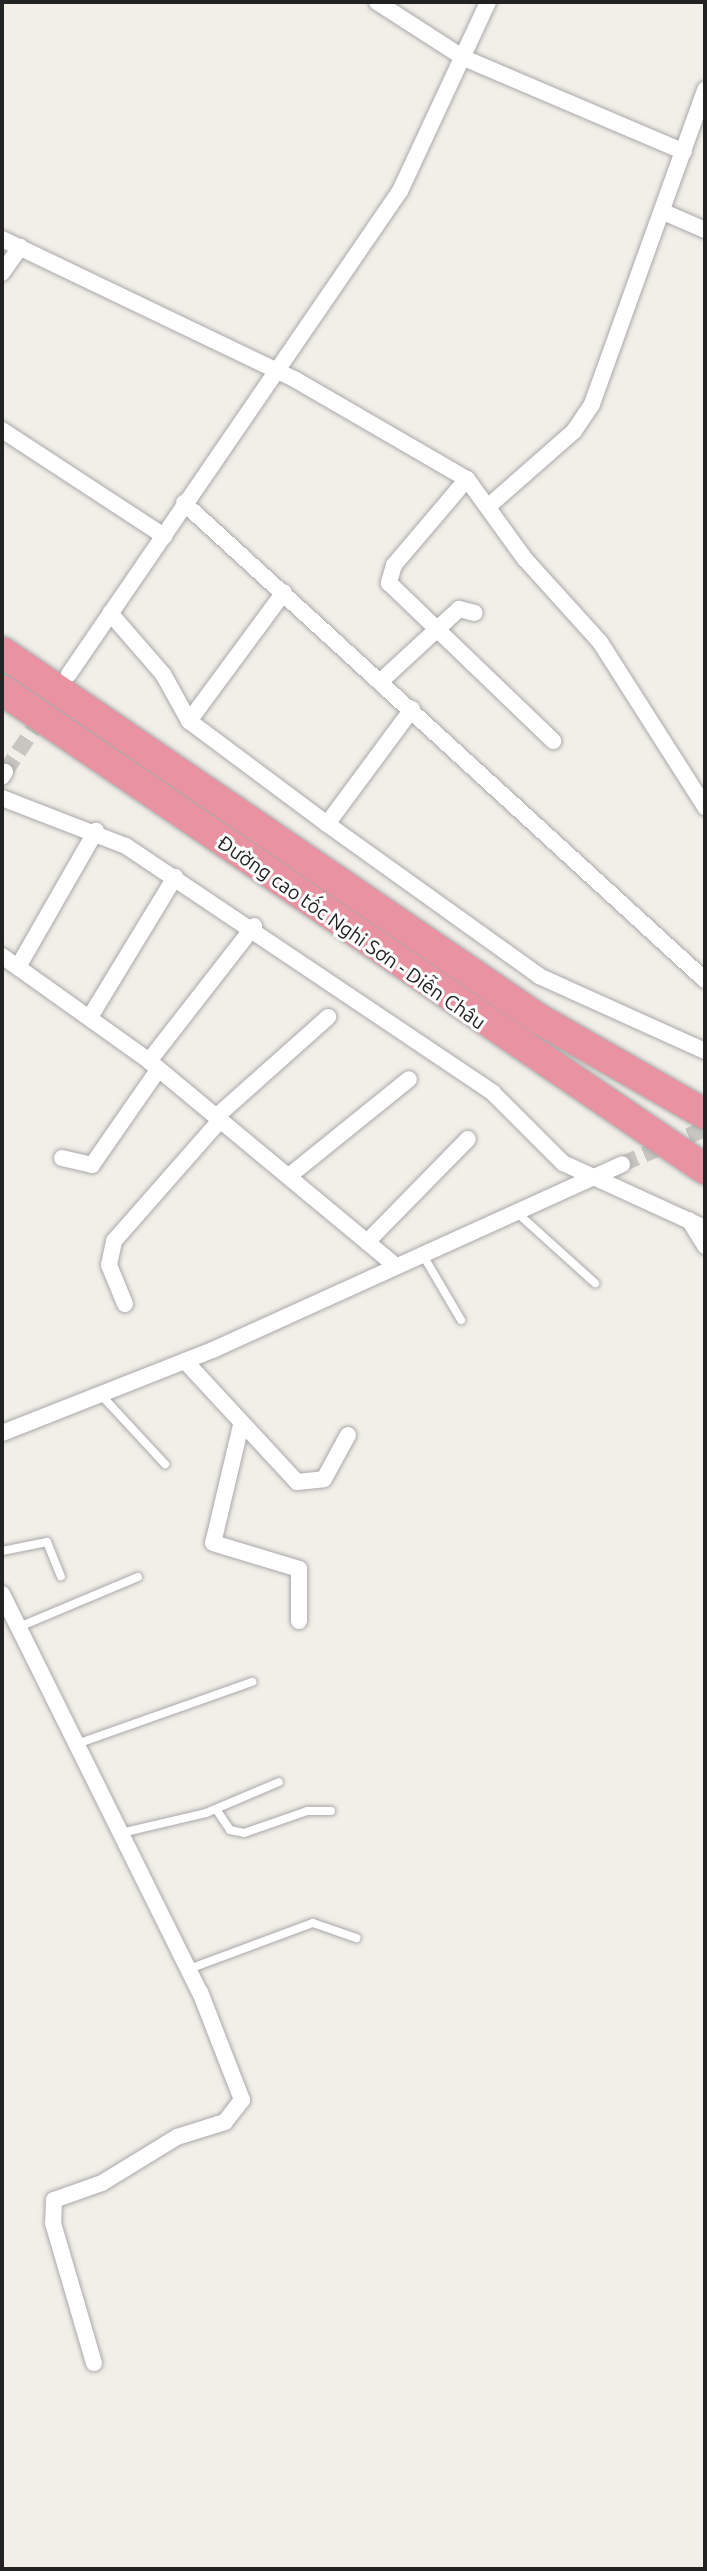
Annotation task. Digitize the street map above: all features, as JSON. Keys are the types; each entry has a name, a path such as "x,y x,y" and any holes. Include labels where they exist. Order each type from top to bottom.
{"highway":[{"name":"Đường cao tốc Nghi Sơn - Diễn Châu","path":"2,652 539,1019 705,1114"},
{"name":"Đường cao tốc Nghi Sơn - Diễn Châu","path":"2,690 705,1169"}],"street":[{"path":"377,2 464,58 684,152"},
{"path":"69,674 274,369 400,191 488,2"},
{"path":"491,504 558,446 592,404 666,213 705,90"},
{"path":"666,213 705,230"},
{"path":"2,239 274,369 467,479 491,504 525,559 600,642 705,807"},
{"path":"2,273 20,247"},
{"path":"2,430 164,536"},
{"path":"467,479 390,575 392,590 553,741"},
{"path":"184,503 382,680 705,980"},
{"path":"189,721 284,592"},
{"path":"382,680 435,628 464,606 475,613"},
{"path":"110,613 163,674 189,721 327,824 539,976 705,1051"},
{"path":"327,824 412,709"},
{"path":"2,798 40,818 96,831 175,877 254,926 493,1093 591,1181 705,1228"},
{"path":"96,831 7,962 90,1017 154,1066 392,1263"},
{"path":"90,1017 175,877"},
{"path":"62,1158 92,1165 154,1066 254,926"},
{"path":"125,1304 109,1265 114,1241 219,1117 328,1017"},
{"path":"289,1176 409,1079"},
{"path":"367,1242 468,1139"},
{"path":"2,1433 185,1361 392,1263 514,1210 591,1181 622,1164"},
{"path":"689,1220 705,1246"},
{"path":"185,1361 241,1425 305,1484 329,1473 348,1435"},
{"path":"241,1425 213,1543 299,1569 299,1621"},
{"path":"2,1594 188,1970 241,2105 225,2122 177,2137 102,2183 54,2200 53,2223 94,2363"}],"lane":[{"path":"514,1210 595,1283"},
{"path":"420,1252 461,1320"},
{"path":"102,1396 165,1464"},
{"path":"2,1551 47,1542 61,1576"},
{"path":"19,1627 138,1577"},
{"path":"77,1744 252,1682"},
{"path":"118,1833 216,1809 279,1782"},
{"path":"216,1809 227,1827 244,1833 318,1808 331,1811"},
{"path":"188,1970 313,1923 356,1938"}],"tunnel":[{"path":"5,772 44,713"},
{"path":"622,1164 705,1129"}]}
